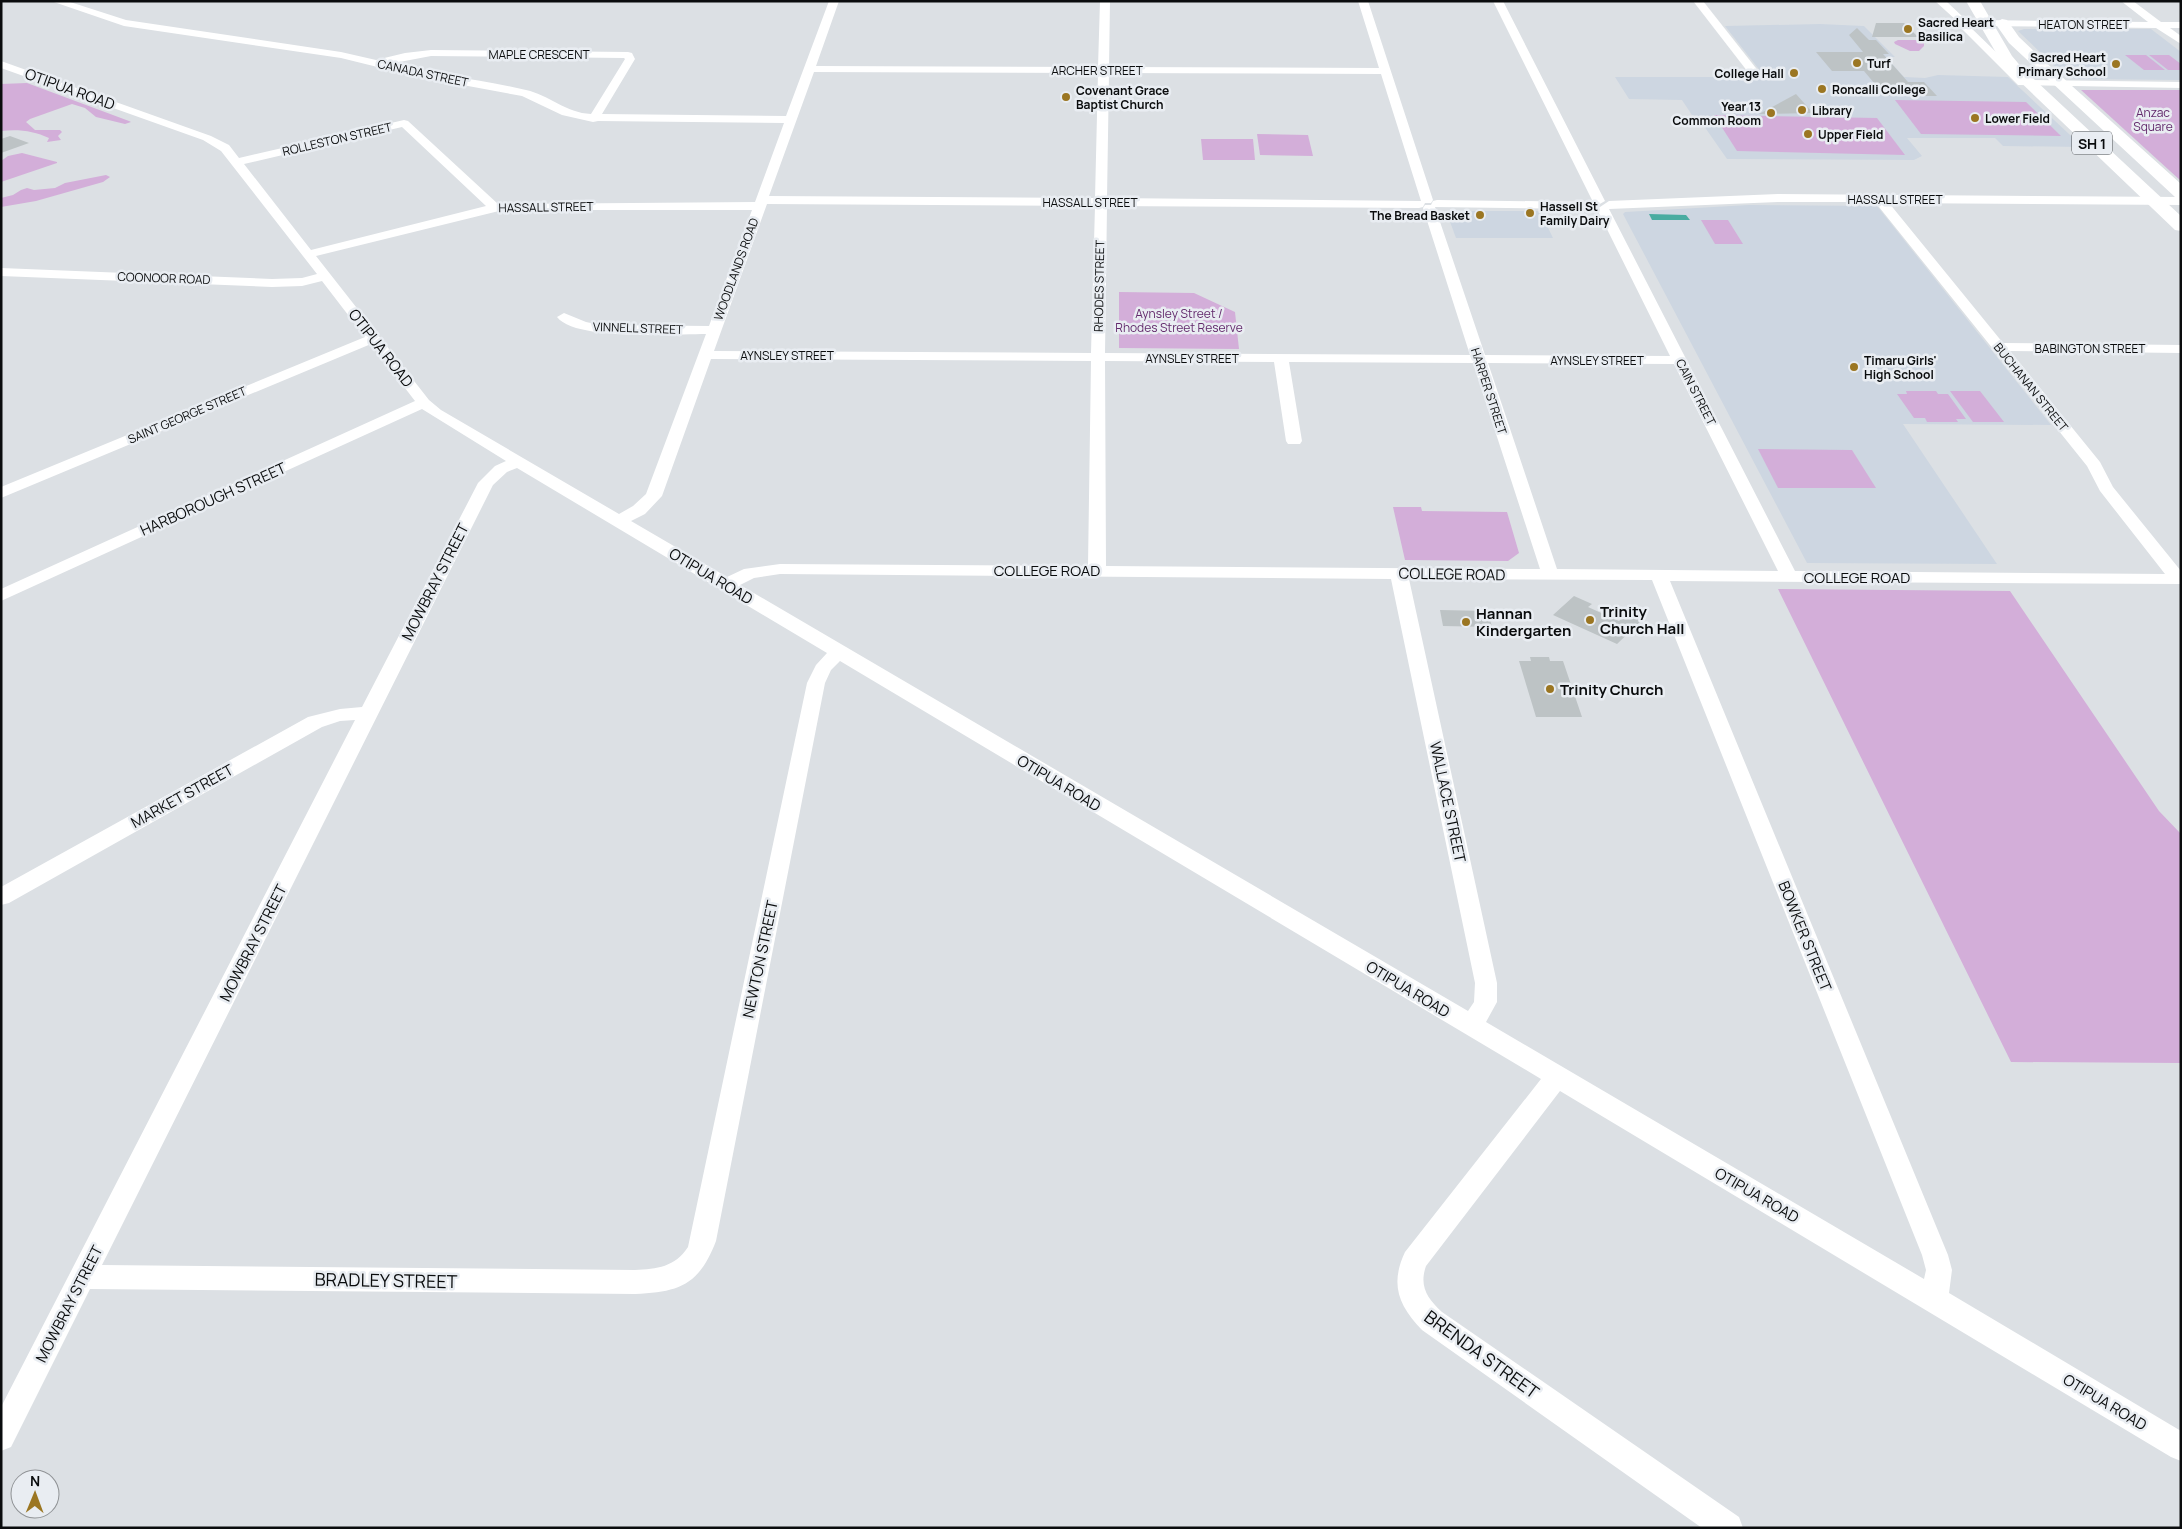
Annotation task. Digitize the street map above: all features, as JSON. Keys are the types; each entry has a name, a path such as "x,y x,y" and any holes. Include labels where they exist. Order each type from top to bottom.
{"highway":[{"name":"SH 1","path":"1973,1 2006,58 2030,84 2181,226"},
{"name":"SH 1","path":"1987,1 2002,24 2024,50 2181,193"}],"street":[{"name":"CANADA STREET","path":"56,1 124,23 341,55 424,75 525,93 566,113 593,119 791,120"},
{"name":"WOODLANDS ROAD","path":"618,520 639,510 654,496 834,1"},
{"name":"RHODES STREET","path":"1097,571 1098,357 1105,1"},
{"name":"HARPER STREET","path":"1363,1 1550,574"},
{"name":"CAIN STREET","path":"1498,1 1788,576"},
{"path":"1698,1 1755,74"},
{"path":"1940,1 1957,17 1966,20"},
{"path":"2126,1 2181,41"},
{"path":"1966,20 1960,24 1967,28 2018,80 2030,84 2181,85"},
{"name":"HEATON STREET","path":"1966,20 2002,24 2181,24"},
{"name":"MAPLE CRESCENT","path":"377,64 405,56 431,53 628,55 630,59 593,119"},
{"name":"OTIPUA ROAD","path":"1,64 214,141 225,148 424,403 436,413 2181,1447"},
{"name":"ARCHER STREET","path":"809,69 1385,71"},
{"path":"4,78 25,72"},
{"name":"ROLLESTON STREET","path":"237,162 404,123 494,207"},
{"name":"HASSALL STREET","path":"309,254 494,207 512,205 1101,202 1600,205 1736,199 2181,201"},
{"name":"BUCHANAN STREET","path":"1879,199 2094,465 2106,488 2179,579"},
{"name":"COONOOR ROAD","path":"1,272 272,283 302,282 326,276"},
{"name":"VINNELL STREET","path":"564,317 582,326 600,329 714,330"},
{"name":"SAINT GEORGE STREET","path":"1,493 357,344 374,339"},
{"name":"BABINGTON STREET","path":"2000,348 2181,349"},
{"name":"AYNSLEY STREET","path":"704,355 1680,360"},
{"path":"1282,358 1294,441"},
{"name":"HARBOROUGH STREET","path":"1,596 424,403"},
{"name":"MOWBRAY STREET","path":"1,1437 486,483 491,476 501,469 517,462"},
{"name":"COLLEGE ROAD","path":"726,585 750,572 764,569 2179,579"},
{"name":"WALLACE STREET","path":"1399,573 1486,983 1488,999 1484,1008 1470,1025"},
{"name":"BOWKER STREET","path":"1659,575 1935,1255 1939,1270 1934,1299"},
{"name":"NEWTON STREET","path":"687,1270 698,1254 703,1241 816,683 820,672 828,661 839,652"},
{"name":"MARKET STREET","path":"1,897 315,722 340,714 369,713"},
{"name":"BRENDA STREET","path":"1556,1077 1414,1260 1408,1283 1413,1297 1421,1310 1432,1321 1728,1528"},
{"name":"BRADLEY STREET","path":"82,1277 658,1282 672,1278 687,1270"}],"shaded area":[{"name":"Roncalli College","path":"1820,24 1864,26 1895,57 1886,57 1904,77 1925,78 1938,75 2008,77 2083,147 2003,146 1995,138 1907,138 1922,156 1914,160 1727,159 1697,116 1692,115 1682,100 1629,99 1615,77 1765,77 1725,26"},
{"name":"Sacred Heart Primary School","path":"2024,29 2151,29 2181,52 2181,80 2076,79 2065,76 2018,31"},
{"name":"Timaru Girls' High School","path":"1749,205 1877,206 2051,425 1903,424 1997,564 1807,563 1623,214 1625,212"},
{"path":"1446,211 1540,211 1553,238 1456,238"},
{"path":"1649,214 1686,215 1690,220 1652,220"}],"green space":[{"path":"1898,40 1916,40 1924,43 1924,46 1919,51 1910,51 1895,44 1894,42"},
{"path":"2125,55 2146,55 2165,70 2144,70"},
{"path":"2149,55 2169,55 2181,64 2181,70 2168,70"},
{"path":"27,83 131,122 125,124 96,117 85,108 72,104 26,122 35,130 60,130 62,132 58,136 61,140 47,142 49,138 32,132 20,130 1,131 1,84"},
{"name":"Anzac Square","path":"2081,90 2181,90 2181,181"},
{"name":"Lower Field","path":"1895,100 2026,102 2061,136 1921,134"},
{"name":"Upper Field","path":"1714,115 1877,118 1905,155 1737,151"},
{"path":"1257,134 1308,135 1313,156 1260,155"},
{"path":"1201,139 1253,139 1255,160 1203,160"},
{"path":"22,153 57,163 1,182 1,161 8,156"},
{"path":"106,175 110,177 103,182 36,201 1,207 1,198 13,195 27,188 34,190 55,188 65,183"},
{"path":"1701,220 1728,220 1743,244 1715,244"},
{"name":"Aynsley Street / Rhodes Street Reserve","path":"1119,292 1194,293 1235,312 1239,349 1119,348"},
{"path":"1906,391 1936,391 1938,394 1948,394 1966,419 1956,419 1958,422 1927,422 1925,418 1914,418 1897,394 1907,394"},
{"path":"1950,391 1980,391 2004,422 1973,422"},
{"path":"1758,449 1852,450 1876,488 1778,488"},
{"path":"1393,507 1421,507 1422,511 1507,512 1519,553 1508,561 1405,560"},
{"path":"1778,589 2010,591 2159,811 2181,834 2181,1063 2011,1062"}],"building":[{"path":"1876,23 1904,23 1918,37 1872,37"},
{"path":"1857,28 1869,40 1876,40 1889,54 1883,54 1908,82 1924,82 1937,96 1885,96 1864,71 1832,71 1816,52 1863,52 1849,35"},
{"path":"1796,94 1813,113 1759,114"},
{"path":"10,136 29,143 1,153 1,139"},
{"name":"Trinity Church Hall","path":"1574,596 1592,604 1588,607 1619,621 1628,612 1643,619 1617,644 1553,615"},
{"name":"Hannan Kindergarten","path":"1440,610 1488,611 1492,627 1443,626"},
{"name":"Trinity Church","path":"1530,657 1549,657 1550,661 1563,661 1582,717 1536,717 1519,661 1531,661"}],"place":[{"name":"Sacred Heart Basilica","path":"1908,29"},
{"name":"Turf","path":"1857,63"},
{"name":"Sacred Heart Primary School","path":"2116,64"},
{"name":"College Hall","path":"1794,73"},
{"name":"Roncalli College","path":"1822,89"},
{"name":"Covenant Grace Baptist Church","path":"1066,97"},
{"name":"Library","path":"1802,110"},
{"name":"Year 13 Common Room","path":"1771,113"},
{"name":"Lower Field","path":"1975,118"},
{"name":"Upper Field","path":"1808,134"},
{"name":"Hassell St Family Dairy","path":"1530,213"},
{"name":"The Bread Basket","path":"1480,215"},
{"name":"Timaru Girls' High School","path":"1854,367"},
{"name":"Trinity Church Hall","path":"1590,620"},
{"name":"Hannan Kindergarten","path":"1466,622"},
{"name":"Trinity Church","path":"1550,689"}]}
